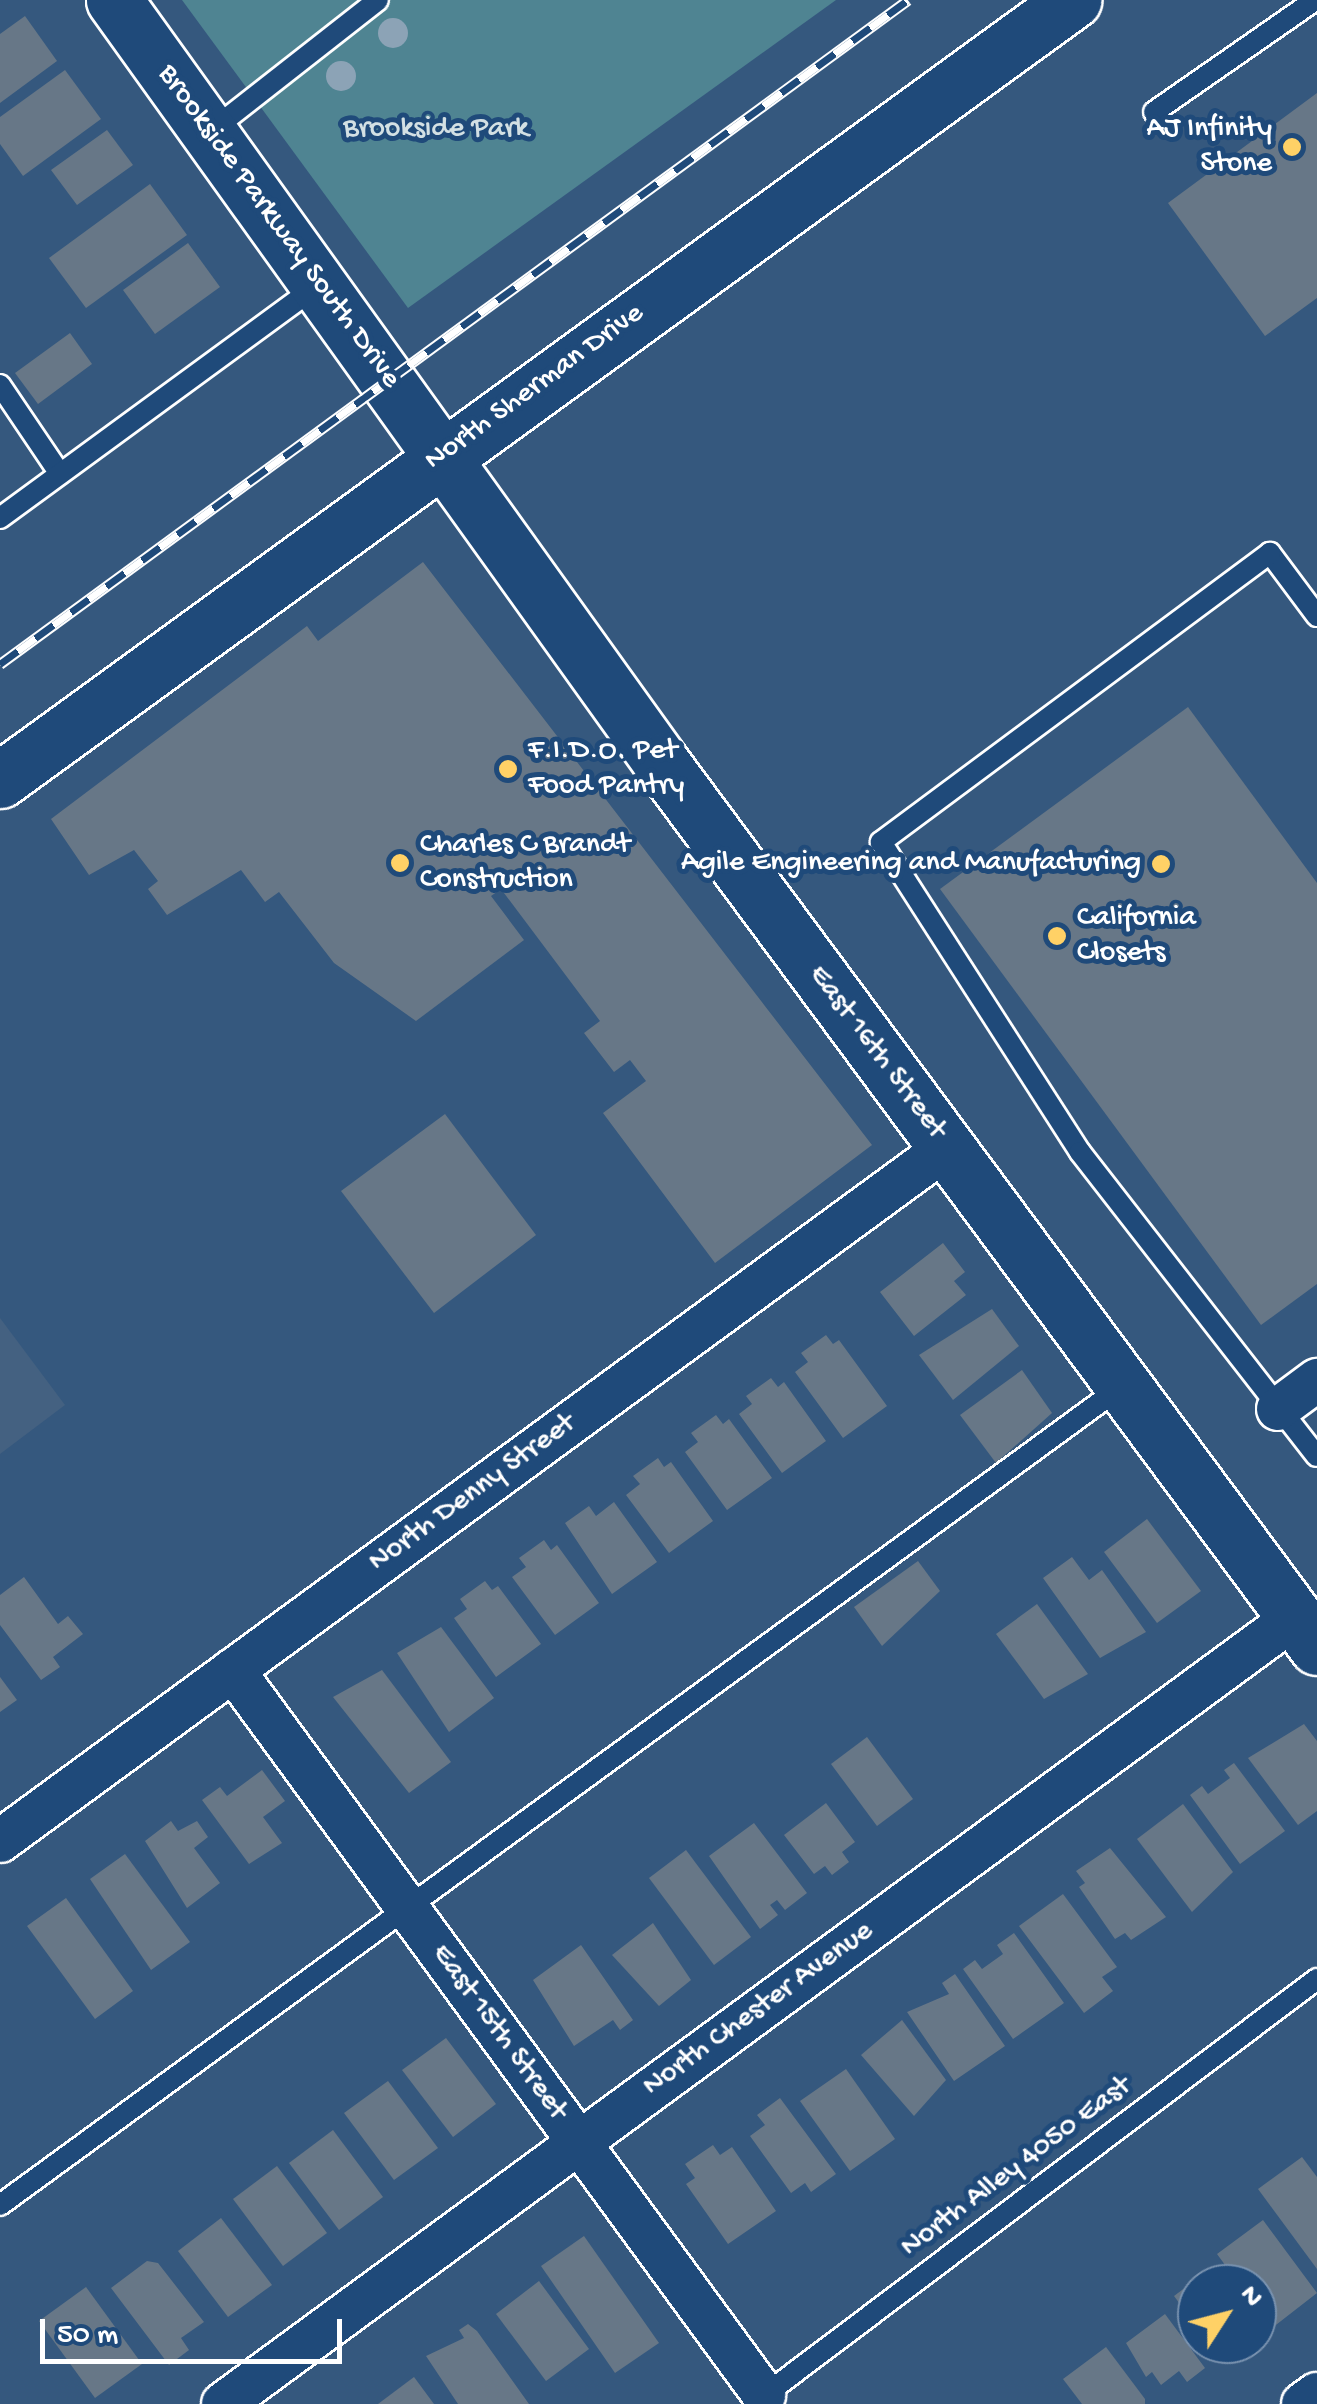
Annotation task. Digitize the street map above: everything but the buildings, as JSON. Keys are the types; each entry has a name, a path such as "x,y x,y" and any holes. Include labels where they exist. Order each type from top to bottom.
{"main road":[{"name":"Brookside Parkway South Drive","path":"114,0 322,283 442,455"},
{"name":"North Sherman Drive","path":"0,780 1072,0"},
{"name":"East 16th Street","path":"442,455 946,1148 1306,1632"}],"street":[{"name":"North Denny Street","path":"0,1840 946,1148"},
{"path":"1278,1408 1317,1380"},
{"name":"North Chester Avenue","path":"223,2404 578,2144 1306,1632"},
{"name":"East 15th Street","path":"233,1670 578,2144 758,2400"},
{"path":"1304,2404 1317,2394"}],"lane":[{"path":"210,132 378,0"},
{"path":"1154,112 1314,0"},
{"path":"0,518 322,283"},
{"path":"0,384 60,474"},
{"path":"1317,616 1270,553 881,842 1080,1152 1317,1456"},
{"path":"0,2205 1122,1386"},
{"name":"North Alley 4050 East","path":"758,2400 1317,1979"}],"shaded area":[{"path":"0,1318 65,1405 0,1454"}],"green space":[{"name":"Brookside Park","path":"182,0 836,0 408,308"}],"railway":[{"path":"0,664 908,0"}],"place":[{"name":"AJ Infinity Stone","path":"1292,147"},
{"name":"F.I.D.O. Pet Food Pantry","path":"508,769"},
{"name":"Charles C Brandt Construction","path":"400,863"},
{"name":"Agile Engineering and Manufacturing","path":"1161,864"},
{"name":"California Closets","path":"1057,936"}]}
